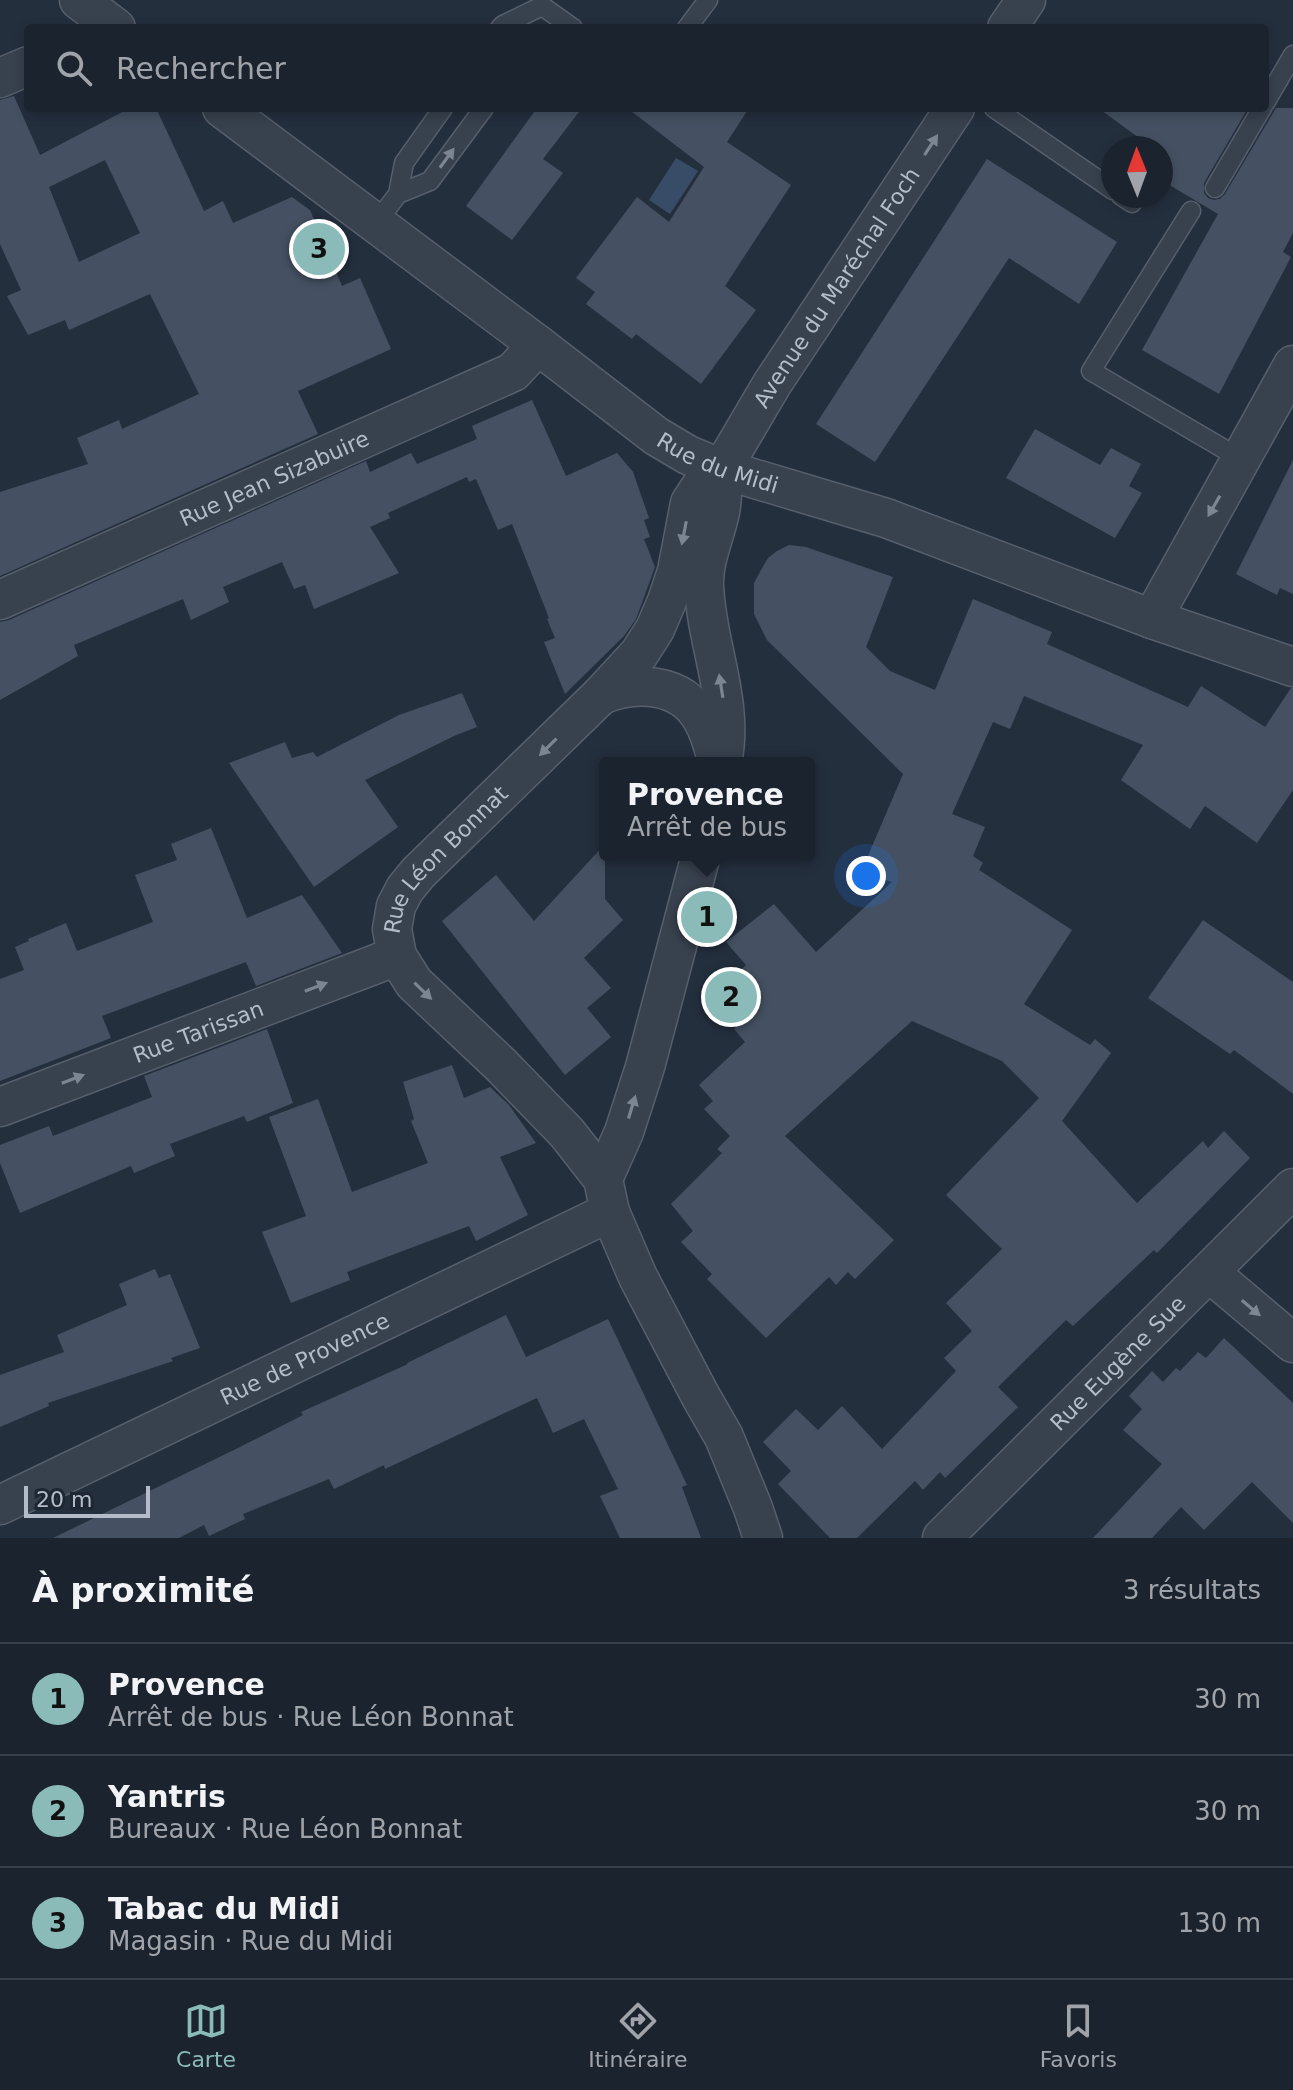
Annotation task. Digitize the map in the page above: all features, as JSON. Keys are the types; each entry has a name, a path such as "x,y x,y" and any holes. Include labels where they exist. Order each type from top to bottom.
{"street":[{"path":"1010,24 1026,0"},
{"path":"0,78 24,68"},
{"name":"Rue du Midi","path":"229,112 387,208 538,345 656,436 688,455 722,469 886,518 1152,619 1293,667"},
{"name":"Avenue du Maréchal Foch","path":"722,469 772,384 952,112"},
{"name":"Rue Jean Sizabuire","path":"0,600 513,372 538,345"},
{"path":"1152,619 1293,365"},
{"path":"722,469 721,509 704,580 705,603 726,722 726,745 722,757"},
{"name":"Rue Léon Bonnat","path":"722,469 703,483 690,503 677,571 667,601 655,629 639,654 418,873 396,906 392,929 397,956 414,983 567,1133 607,1196 638,1277 724,1437 763,1538"},
{"path":"601,695 635,686 656,687 681,697 701,716 718,757"},
{"path":"607,1196 699,861"},
{"name":"Rue Tarissan","path":"0,1107 397,956"},
{"name":"Rue Eugène Sue","path":"942,1538 1293,1188"},
{"name":"Rue de Provence","path":"0,1505 607,1196"},
{"path":"1210,1273 1293,1343"}],"lane":[{"path":"690,24 708,0"},
{"path":"505,24 544,3"},
{"path":"539,24 544,3"},
{"path":"544,3 568,24"},
{"path":"1269,97 1293,55"},
{"path":"387,208 404,163 440,112"},
{"path":"387,208 430,181 481,112"},
{"path":"1000,112 1101,182"},
{"path":"1215,188 1260,112"},
{"path":"1191,211 1091,371 1241,459"}],"water":[{"path":"676,158 698,171 670,214 649,200"}],"building":[{"path":"14,96 40,155 122,112 158,112 204,211 223,201 233,223 292,197 310,210 342,286 360,278 391,349 298,391 318,434 0,576 0,492 88,464 77,438 119,420 122,429 199,394 150,294 69,330 65,320 28,335 7,296 21,290 0,244 0,100","holes":["105,160 140,233 79,262 49,187"]},
{"path":"1276,108 1293,108 1293,233 1283,252 1291,257 1219,394 1142,350 1218,214 1173,187 1173,136 1136,136 1104,112 1246,112 1204,183 1204,193 1214,200 1225,194"},
{"path":"534,112 579,112 543,159 563,173 512,240 466,206"},
{"path":"632,112 746,112 727,142 791,185 725,286 756,310 701,384 636,334 632,339 586,304 595,292 576,278 637,197 669,222 704,167"},
{"path":"987,159 1117,242 1079,304 1009,258 875,462 816,424"},
{"path":"532,400 566,476 617,453 633,472 649,518 644,520 650,537 644,539 655,567 636,619 624,636 565,694 544,642 555,638 549,618 512,524 498,530 476,479 469,482 467,477 388,513 390,518 370,527 399,573 314,609 305,585 294,589 282,562 223,587 229,602 191,620 183,599 74,645 78,656 0,700 0,622 366,461 370,472 411,453 417,464 477,439 472,426"},
{"path":"1035,429 1100,465 1111,448 1141,464 1129,486 1142,493 1115,538 1006,478"},
{"path":"1293,460 1293,594 1280,588 1277,595 1236,574"},
{"path":"789,545 806,547 893,577 866,647 890,671 935,690 973,599 1052,632 1047,644 1188,707 1201,686 1265,727 1293,688 1293,790 1257,843 1205,806 1190,829 1121,780 1143,745 1024,696 1010,729 993,722 952,814 985,827 973,856 983,863 979,870 1072,930 1024,1004 1090,1045 1095,1039 1111,1053 1062,1121 1137,1203 1203,1141 1208,1148 1224,1131 1250,1158 1157,1253 1154,1250 1073,1326 1066,1320 998,1387 1018,1407 945,1478 940,1472 923,1490 915,1481 857,1538 830,1538 778,1484 791,1471 763,1442 796,1409 818,1430 842,1406 882,1449 956,1371 944,1358 972,1331 946,1303 1002,1249 946,1195 1039,1098 1002,1061 912,1021 785,1136 894,1240 855,1279 848,1272 836,1285 829,1277 766,1338 707,1279 712,1274 681,1242 693,1231 671,1204 722,1153 717,1149 730,1136 704,1109 713,1101 699,1085 745,1042 734,1029 736,1027 710,999 746,965 726,942 774,904 816,952 892,882 861,872 903,774 767,640 754,614 754,583 768,558"},
{"path":"462,693 477,727 365,780 398,827 314,887 229,763 285,742 292,758 313,752 317,757 399,715"},
{"path":"211,828 247,918 302,895 342,953 256,986 246,962 102,1016 111,1038 0,1081 0,979 24,970 15,947 66,923 77,951 153,922 135,875 177,860 171,844"},
{"path":"599,851 599,861 605,861 605,899 623,920 584,958 611,988 587,1008 611,1037 565,1075 442,921 496,875 534,921"},
{"path":"1203,920 1293,982 1293,1094 1234,1050 1230,1054 1148,998"},
{"path":"267,1029 293,1103 247,1122 244,1116 170,1144 175,1156 134,1173 131,1166 20,1213 0,1163 0,1145 49,1126 53,1136 152,1097 144,1076"},
{"path":"452,1065 464,1098 490,1087 509,1105 536,1143 500,1157 528,1215 476,1241 469,1226 347,1272 350,1280 291,1303 262,1232 306,1216 269,1117 318,1099 352,1192 428,1163 411,1121 414,1119 403,1082"},
{"path":"155,1269 159,1278 170,1274 200,1348 171,1358 173,1361 48,1403 49,1406 0,1427 0,1375 64,1352 57,1335 127,1305 119,1284"},
{"path":"506,1315 526,1357 608,1319 687,1485 682,1487 701,1538 620,1538 600,1496 618,1489 584,1419 553,1433 537,1398 385,1469 384,1465 334,1489 329,1479 243,1514 245,1519 209,1536 204,1525 179,1538 53,1538 303,1415 301,1412"},
{"path":"1224,1338 1293,1403 1293,1523 1252,1482 1204,1530 1181,1507 1152,1538 1093,1538 1162,1464 1123,1430 1142,1409 1129,1396 1152,1371 1163,1382 1176,1368 1180,1371 1198,1352 1206,1358"}],"place":[{"name":"Tabac du Midi","path":"319,249"},
{"name":"Provence","path":"707,917"},
{"name":"Yantris","path":"731,997"}]}
